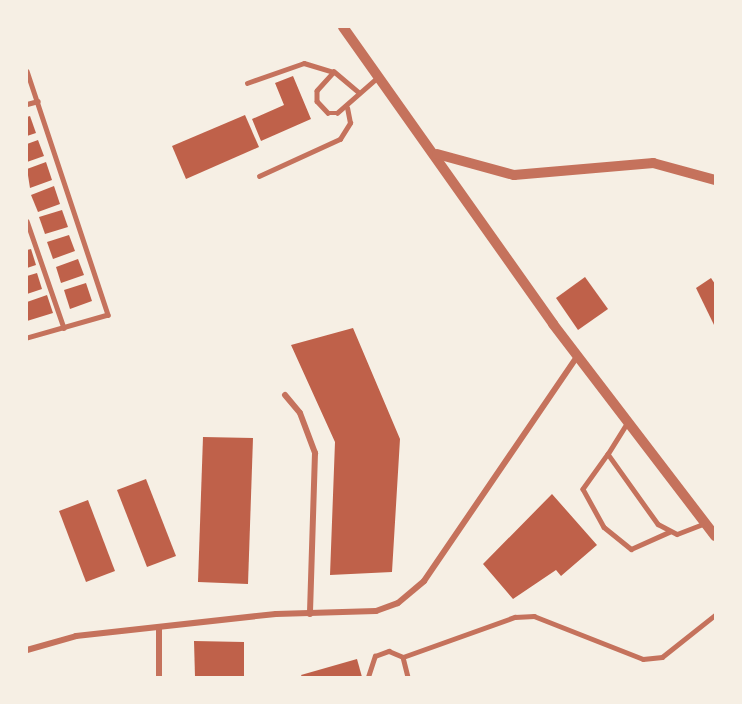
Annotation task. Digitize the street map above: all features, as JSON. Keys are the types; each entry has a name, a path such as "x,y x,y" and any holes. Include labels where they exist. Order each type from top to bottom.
{"street":[{"path":"343,27 377,78 436,153 577,357 703,524 715,536"},
{"path":"436,153 514,175 652,163 715,180"},
{"path":"27,650 76,636 376,610 416,590 577,357"},
{"path":"285,395 300,413 315,453 310,614"},
{"path":"159,628 159,677"}],"lane":[{"path":"247,83 295,64 334,72 359,93"},
{"path":"27,70 108,315 27,338"},
{"path":"334,72 317,91 318,101 328,113 347,108 359,93 377,78"},
{"path":"27,104 38,101"},
{"path":"259,176 340,138 350,123 347,108"},
{"path":"27,221 64,328"},
{"path":"627,424 583,489 604,527 631,549 669,532 703,524"},
{"path":"608,454 669,532"},
{"path":"368,677 375,656 389,651 403,657 515,616 534,616 628,656 652,658 715,615"},
{"path":"403,657 408,677"}],"building":[{"path":"293,76 311,119 261,141 252,119 284,105 275,83"},
{"path":"245,115 259,147 186,179 172,146"},
{"path":"30,116 36,133 27,136 27,117"},
{"path":"38,140 44,156 27,162 27,144"},
{"path":"46,162 52,180 30,188 27,169"},
{"path":"54,186 60,204 38,212 31,195"},
{"path":"62,210 68,227 45,234 39,217"},
{"path":"69,235 75,251 53,259 47,242"},
{"path":"31,249 36,265 27,268 27,250"},
{"path":"78,259 84,275 61,283 56,267"},
{"path":"37,273 42,289 27,294 27,276"},
{"path":"585,277 608,309 578,330 556,298"},
{"path":"711,278 715,284 715,327 696,288"},
{"path":"86,283 92,301 70,309 64,290"},
{"path":"47,295 53,313 27,321 27,302"},
{"path":"353,328 400,439 392,572 330,575 335,442 291,345"},
{"path":"203,437 253,438 248,584 198,582"},
{"path":"146,479 176,556 147,567 117,490"},
{"path":"552,494 597,545 561,576 556,570 513,599 483,564"},
{"path":"88,500 115,571 86,582 59,511"},
{"path":"194,641 244,642 244,677 195,677"},
{"path":"357,659 362,677 302,677 301,675"}]}
